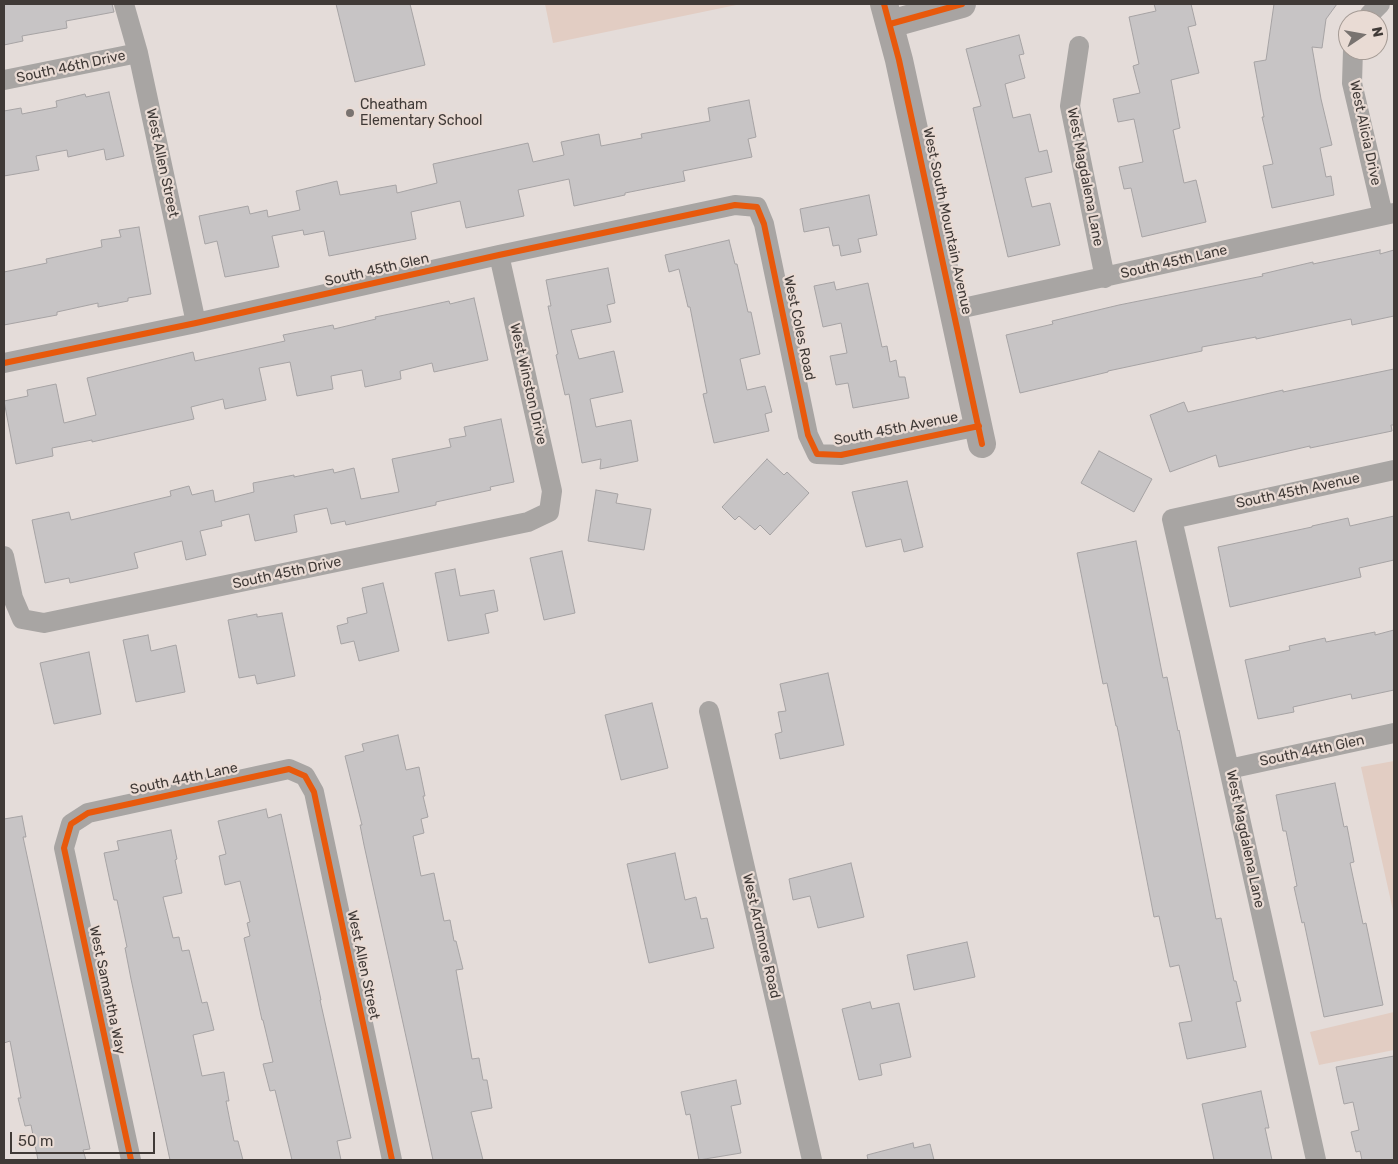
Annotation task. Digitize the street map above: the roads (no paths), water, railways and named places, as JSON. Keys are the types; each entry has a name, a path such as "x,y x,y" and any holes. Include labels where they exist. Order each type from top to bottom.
{"street":[{"name":"West Allen Street","path":"124,4 138,53 196,323"},
{"path":"887,14 962,4"},
{"name":"West South Mountain Avenue","path":"887,14 981,435"},
{"name":"West Magdalena Lane","path":"1079,46 1070,106 1104,278"},
{"name":"South 46th Drive","path":"4,80 138,53"},
{"name":"West Alicia Drive","path":"1353,60 1352,83 1389,214"},
{"name":"South 45th Glen","path":"4,363 735,205 756,207"},
{"name":"West Coles Road","path":"756,207 764,224 808,435 817,454"},
{"name":"South 45th Lane","path":"954,310 1389,214"},
{"name":"West Winston Drive","path":"499,256 552,491 549,512"},
{"name":"South 45th Avenue","path":"817,454 841,455 981,435"},
{"name":"South 45th Avenue","path":"1172,519 1394,470"},
{"name":"South 45th Drive","path":"4,556 13,598 22,619 44,624 528,522 549,512"},
{"name":"West Magdalena Lane","path":"1172,519 1230,769 1316,1160"},
{"name":"West Ardmore Road","path":"709,711 812,1160"},
{"name":"South 44th Glen","path":"1230,769 1394,733"},
{"name":"South 44th Lane","path":"71,824 88,813 289,769 305,776"},
{"name":"West Allen Street","path":"305,776 314,792 392,1160"},
{"name":"West Samantha Way","path":"71,824 64,848 131,1160"}],"place":[{"name":"Cheatham Elementary School","path":"350,113"}]}
